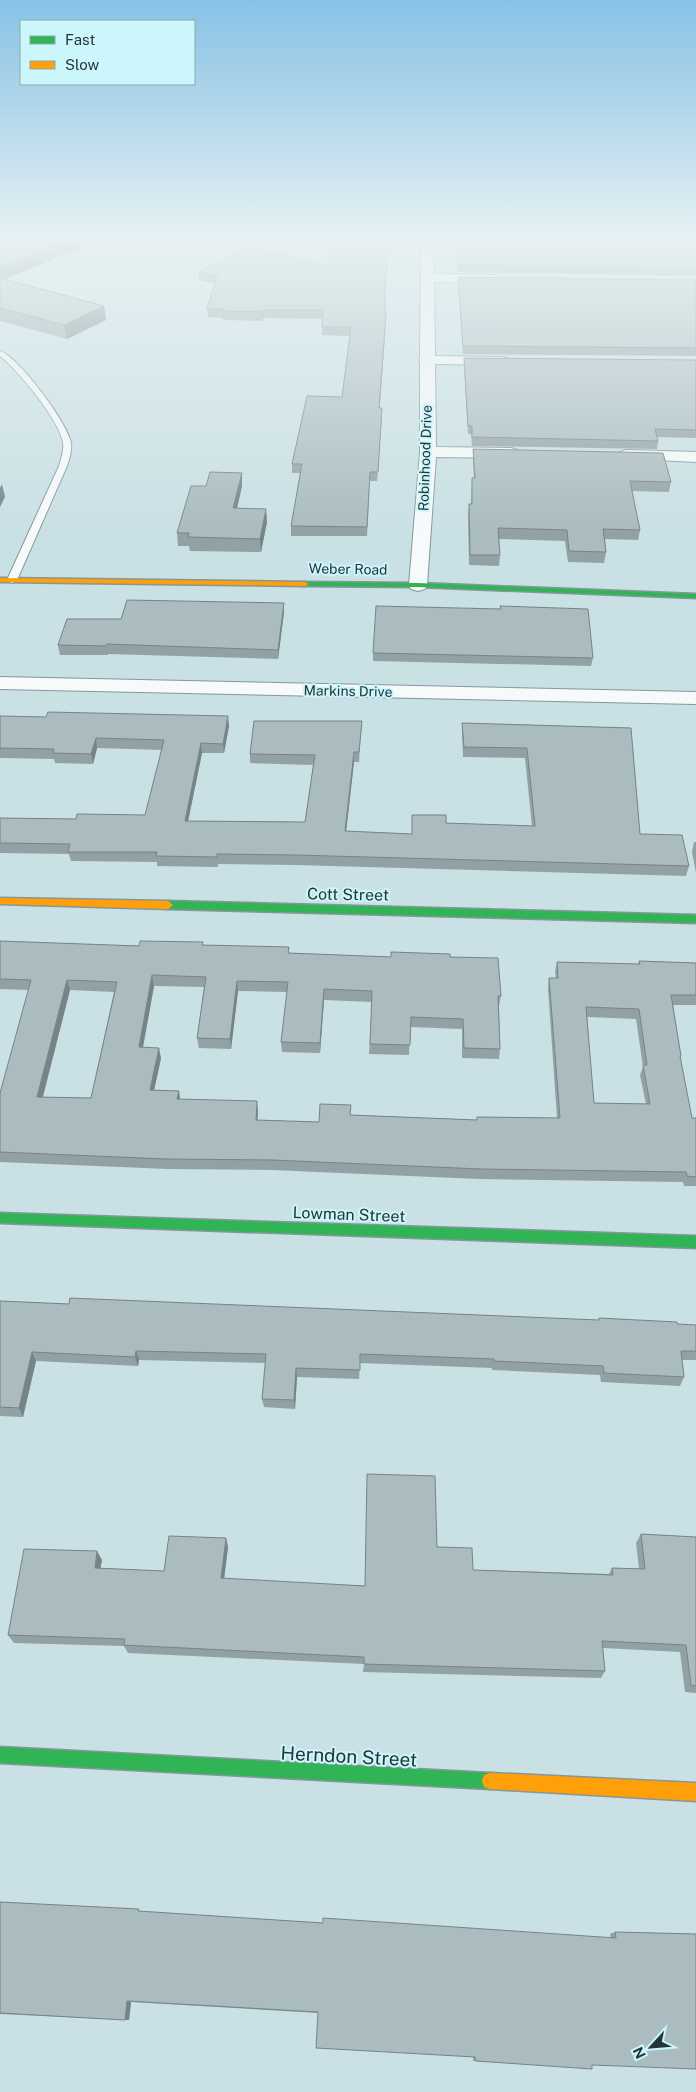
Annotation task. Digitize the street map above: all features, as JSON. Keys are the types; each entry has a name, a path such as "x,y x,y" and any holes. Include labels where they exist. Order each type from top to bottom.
{"street":[{"name":"Robinhood Drive","path":"418,585 428,452 427,339"},
{"path":"426,360 516,361"},
{"path":"428,452 527,454"},
{"path":"606,455 696,456"},
{"name":"Weber Road","path":"0,580 418,585 696,596"},
{"name":"Markins Drive","path":"0,683 696,698"},
{"name":"Cott Street","path":"0,902 696,919"},
{"name":"Lowman Street","path":"0,1218 696,1242"},
{"name":"Herndon Street","path":"0,1755 696,1792"}],"lane":[{"path":"0,353 17,366 60,425 67,440 67,455 64,466 12,580"}],"building":[{"path":"350,339 384,339 379,408 382,408 378,472 370,472 367,527 291,526 302,464 292,464 307,396 342,397"},
{"path":"462,339 696,339 696,348 463,346"},
{"path":"464,358 696,360 696,430 655,429 658,441 472,437 472,426 468,426"},
{"path":"473,449 663,453 671,482 630,481 640,530 603,529 606,552 569,551 567,530 498,528 500,555 470,555 469,504 472,504 472,478 475,478"},
{"path":"210,472 242,473 233,508 266,509 260,539 188,537 189,533 177,533 191,486 206,486"},
{"path":"127,600 284,603 278,650 107,644 106,646 58,645 67,619 121,619"},
{"path":"376,606 501,609 500,606 588,609 593,658 373,653"},
{"path":"48,712 228,716 223,744 201,743 185,821 305,822 315,755 250,754 254,721 362,721 359,752 354,752 345,831 412,834 412,815 446,815 446,823 535,826 527,748 464,747 462,723 631,728 640,834 682,835 689,866 295,855 217,854 217,857 156,856 157,852 68,852 70,844 0,843 0,818 76,819 77,814 145,815 164,740 96,738 91,754 53,753 54,749 0,748 0,716 46,717"},
{"path":"0,941 139,946 140,941 203,942 202,945 289,947 288,953 391,957 391,952 450,954 450,957 498,958 501,996 498,996 500,1049 464,1048 463,1019 411,1017 410,1045 370,1044 372,991 324,989 320,1043 281,1042 288,982 237,981 230,1039 197,1038 206,977 152,975 139,1047 159,1048 150,1090 179,1091 177,1099 257,1101 256,1120 319,1122 320,1104 351,1105 350,1115 477,1120 477,1117 560,1118 549,978 558,978 557,962 640,964 639,961 696,963 696,995 671,995 692,1118 696,1118 696,1177 687,1176 686,1172 481,1169 272,1160 166,1159 0,1152 0,1093 31,980 0,979","holes":["67,980 117,982 91,1098 37,1097","586,1007 639,1009 647,1065 643,1065 650,1104 594,1103"]},
{"path":"70,1298 677,1322 677,1324 696,1325 696,1351 681,1351 684,1377 604,1373 603,1366 494,1361 494,1359 360,1354 360,1370 296,1368 294,1400 262,1399 266,1354 136,1351 135,1357 32,1352 19,1408 0,1407 0,1301 69,1304"},
{"path":"367,1474 435,1476 437,1547 472,1548 473,1570 613,1575 612,1568 645,1569 641,1534 696,1537 696,1686 691,1685 686,1645 602,1641 605,1671 364,1664 364,1657 124,1645 125,1639 8,1635 24,1549 97,1551 95,1568 164,1571 169,1536 226,1538 221,1578 365,1586"},
{"path":"0,1902 139,1909 138,1911 323,1923 323,1918 616,1938 615,1932 696,1934 696,2069 592,2065 592,2069 476,2061 475,2057 316,2048 318,2012 127,2001 125,2020 0,2013"}],"traffic: fast":[{"path":"305,584 418,585 696,596"},
{"path":"168,905 696,919"},
{"path":"0,1218 696,1242"},
{"path":"0,1755 490,1781"}],"traffic: slow":[{"path":"0,580 305,584"},
{"path":"0,901 168,905"},
{"path":"490,1781 696,1792"}]}
